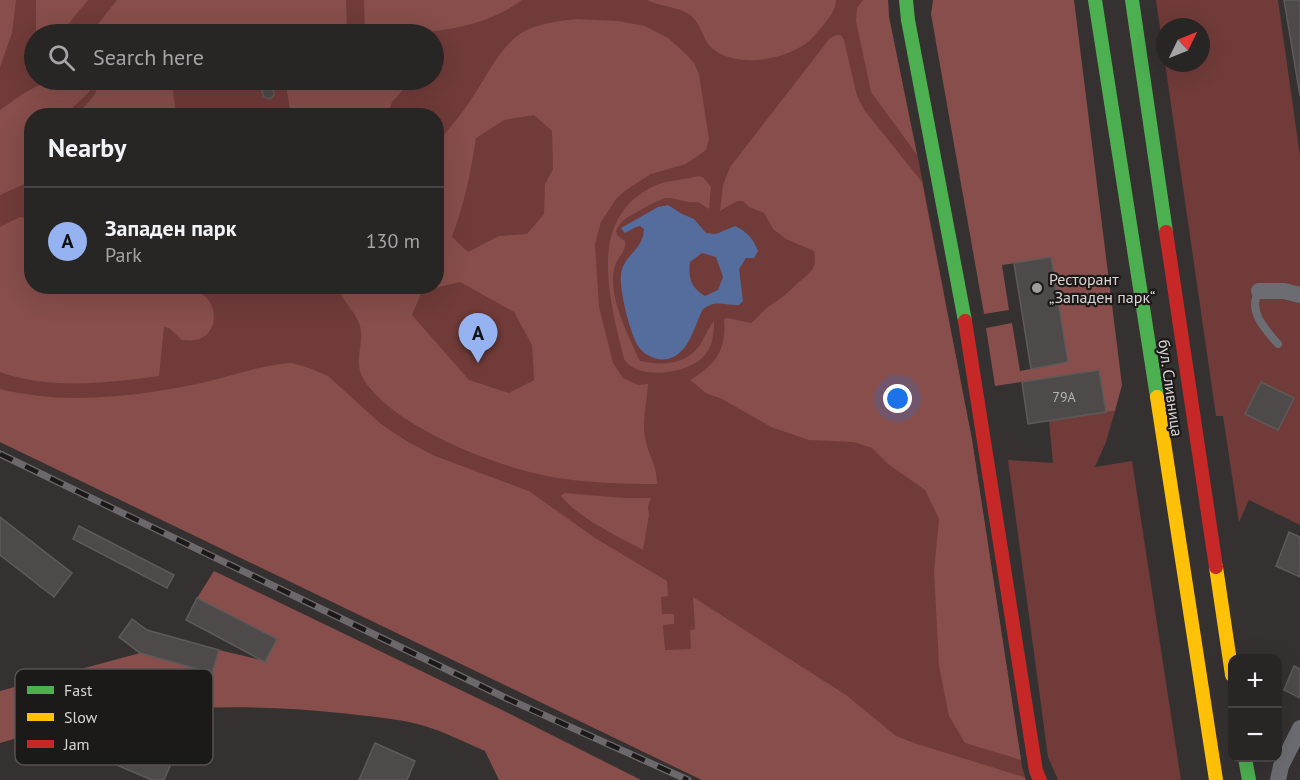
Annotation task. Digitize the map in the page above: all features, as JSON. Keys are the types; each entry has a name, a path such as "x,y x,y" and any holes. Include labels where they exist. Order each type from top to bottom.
{"main road":[{"path":"906,0 964,323 1035,771 1040,780"},
{"name":"бул. Сливница","path":"1095,0 1215,780"},
{"name":"бул. Сливница","path":"1132,0 1230,654"},
{"path":"1246,762 1249,780"}],"street":[{"path":"1259,291 1284,291 1300,295"},
{"path":"1278,780 1281,766 1300,728"}],"lane":[{"path":"1259,291 1255,299 1255,310 1264,327 1278,344"}],"shaded area":[{"path":"0,0 888,0 889,17 972,440 1022,767 1026,780 702,780 0,442"},
{"path":"0,0 16,0 12,33 0,67"},
{"path":"36,0 88,0 68,24 36,24"},
{"path":"117,0 346,0 347,24 98,24"},
{"path":"364,0 522,0 486,19 447,29 444,29 444,24 365,24"},
{"path":"647,0 836,0 834,10 828,19 806,43 781,56 751,60 737,59 713,49 690,15"},
{"path":"863,0 888,0 889,17 917,155 871,92 856,21 857,8"},
{"path":"933,0 1074,0 1122,385 1115,411 1106,412 1099,370 995,386 986,328 1012,323 1020,371 1068,362 1051,258 1002,265 1009,310 984,314 931,14"},
{"path":"1156,0 1278,0 1300,156 1300,525 1249,500 1239,522 1223,416 1216,416 1166,72 1210,72 1210,18 1159,18","holes":["1261,382 1294,399 1278,430 1245,414"]},
{"path":"577,19 618,21 645,26 668,38 686,54 694,63 699,74 709,139 706,150 686,164 651,174 626,190 616,199 601,222 595,244 599,307 613,363 623,378 638,385 648,384 644,421 645,435 656,472 657,484 591,482 530,472 477,455 422,429 398,414 378,397 364,380 359,366 360,326 342,294 421,294 412,315 469,380 509,393 534,380 532,345 514,312 460,282 444,286 444,134 468,104 500,54 514,38 535,26","holes":["534,115 552,131 553,169 545,184 544,214 527,234 499,236 468,252 452,237 467,188 476,138 504,120"]},
{"path":"841,35 844,40 857,96 865,111 922,182 972,440 1021,760 965,743 949,716 939,666 934,571 939,519 925,490 888,464 872,448 854,442 809,440 771,427 722,399 706,393 690,380 718,356 723,340 724,319 751,323 810,273 814,267 814,251 786,239 773,229 764,213 749,207 743,201 737,201 720,211 723,185 730,167 830,38"},
{"path":"30,90 90,91 72,108 24,108 24,184 0,195 0,110"},
{"path":"96,90 173,90 175,108 83,108"},
{"path":"287,90 403,90 390,108 290,108"},
{"path":"699,176 704,178 711,187 709,209 698,202 666,198 627,218 621,222 616,231 617,235 625,241 625,245 615,266 613,277 616,302 640,361 665,363 688,357 700,345 714,321 711,344 704,356 697,362 676,371 640,370 631,366 624,359 618,336 609,287 610,240 618,219 632,200 659,184"},
{"path":"20,217 24,218 24,294 202,294 212,307 213,325 207,334 196,340 182,340 169,328 164,327 159,376 99,383 58,383 19,378 0,372 0,227"},
{"path":"292,363 328,376 381,424 408,442 435,456 529,491 595,538 667,581 668,596 661,597 662,614 674,614 674,624 663,625 665,650 691,649 690,630 695,629 693,597 846,695 896,736 1024,777 1026,780 702,780 0,442 0,389 49,397 123,396 197,384 256,369"},
{"path":"1115,411 1106,442 1095,467 1132,461 1181,780 1058,780 1048,757 1008,460 1053,463 1049,421"},
{"path":"564,493 651,498 643,550 578,512 561,496"},
{"path":"214,571 641,780 499,780 485,751 429,727 380,718 308,710 213,708 213,670 219,650 265,661 277,639 197,598"},
{"path":"140,653 198,669 81,669"},
{"path":"15,687 15,739 0,743 0,691"}],"water":[{"path":"668,205 694,219 706,233 716,234 735,226 749,236 758,251 754,258 746,258 739,269 743,301 739,305 717,304 703,309 685,347 675,356 665,359 650,356 638,346 626,311 621,281 623,267 640,243 644,229 640,226 625,233 621,228 658,207","holes":["702,253 716,257 723,277 718,290 705,296 696,290 692,282 690,262"]}],"building":[{"path":"1284,0 1300,0 1300,96"},
{"path":"273,90 274,95 270,99 264,97 262,91"},
{"name":"Ресторант „Западен парк“","path":"1051,257 1068,362 1031,369 1014,263"},
{"path":"1099,370 1106,412 1028,424 1022,382"},
{"path":"1261,382 1294,398 1278,430 1245,414"},
{"path":"0,517 72,573 54,597 0,555"},
{"path":"79,526 174,575 167,588 73,539"},
{"path":"1289,532 1300,537 1300,577 1276,566"},
{"path":"197,598 277,639 265,662 186,620"},
{"path":"132,619 147,630 219,650 213,670 198,669 140,653 119,637"},
{"path":"1294,666 1300,669 1300,698 1284,690"},
{"path":"375,743 415,761 407,780 359,780"},
{"path":"117,765 170,765 164,780 152,780"}],"railway":[{"path":"0,454 508,699 688,780"}],"traffic: fast":[{"path":"906,0 965,321"},
{"path":"1095,0 1157,397"},
{"path":"1132,0 1166,232"},
{"path":"1246,762 1249,780"}],"traffic: slow":[{"path":"1157,397 1216,780"},
{"path":"1216,567 1229,654"}],"traffic: jam":[{"path":"1166,232 1216,567"},
{"path":"965,321 1036,771 1040,780"}],"place":[{"name":"Ресторант „Западен парк“","path":"1037,288"},
{"name":"Западен парк","path":"478,363"}]}
